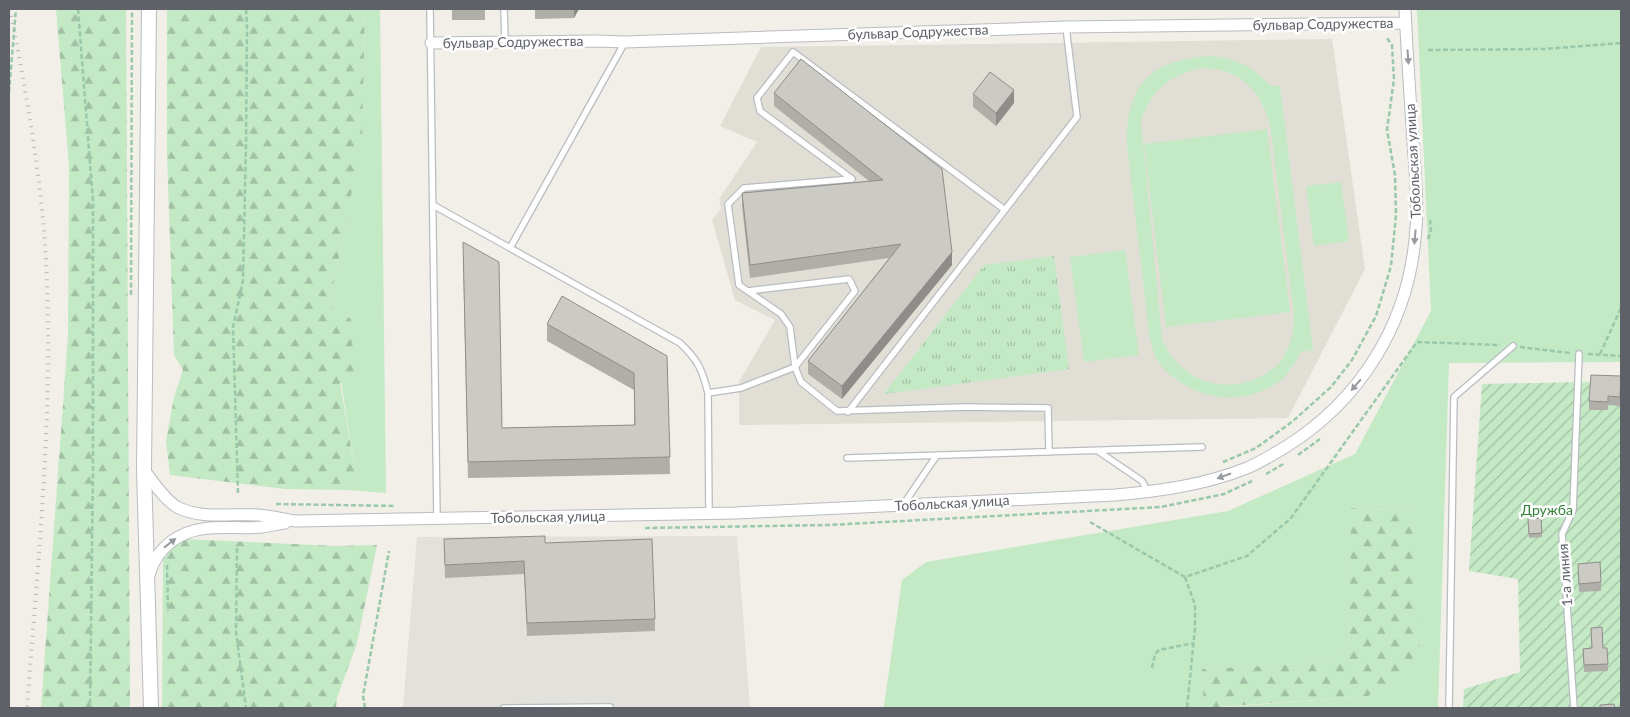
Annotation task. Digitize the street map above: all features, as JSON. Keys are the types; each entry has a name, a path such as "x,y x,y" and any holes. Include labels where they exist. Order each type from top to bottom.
{"street":[{"path":"149,9 144,470 151,708"},
{"name":"Тобольская улица","path":"144,470 166,498 176,506 187,511 212,515 257,515 296,521 709,513 903,505 1148,492 1192,485 1219,478 1271,456 1318,424 1336,408 1366,373 1378,356 1390,332 1401,304 1416,237 1417,207 1405,9"},
{"name":"бульвар Содружества","path":"431,43 596,40 625,42 1066,27 1406,23"},
{"path":"147,584 159,552 178,537 188,532 205,528 262,527 296,521"}],"lane":[{"path":"430,9 437,519"},
{"path":"504,9 505,42"},
{"path":"848,412 1077,117 1066,27"},
{"path":"510,248 625,42"},
{"path":"1005,210 792,52 757,98 760,111 852,179 744,188 728,204 739,285 781,314 790,327 795,367 801,382 838,412 964,407 1048,408 1049,452"},
{"path":"433,205 680,344 695,356 704,376 708,393 709,513"},
{"path":"708,393 741,388 795,367 855,292 849,279 748,291"},
{"path":"1449,708 1454,397 1513,346"},
{"name":"1-а линия","path":"1574,708 1562,534 1573,510 1579,354"},
{"path":"848,458 1202,447"},
{"path":"1098,450 1142,481 1148,492"},
{"path":"903,505 937,455"},
{"path":"504,708 610,707"}],"path":[{"path":"9,92 16,9"},
{"path":"78,9 93,201 93,464 90,708"},
{"path":"238,493 233,327 243,281 246,9"},
{"path":"1221,463 1256,448 1293,421 1331,387 1352,360 1376,316 1391,266 1396,215 1395,175 1387,130 1394,79 1392,46 1386,37"},
{"path":"1428,50 1545,49 1621,42"},
{"path":"1428,239 1430,220"},
{"path":"1600,354 1621,308"},
{"path":"1185,577 1247,556 1291,518 1389,383 1416,342 1513,346 1579,354 1621,356"},
{"path":"1266,474 1315,444 1321,437"},
{"path":"638,528 829,525 1161,507 1224,494 1258,478"},
{"path":"269,504 397,506"},
{"path":"1090,522 1185,577 1195,605 1194,643 1187,708"},
{"path":"237,548 236,632 246,708"},
{"path":"365,708 363,696 389,551"},
{"path":"167,564 168,611"},
{"path":"1152,668 1155,654 1159,650 1194,643"}],"shaded area":[{"path":"1332,39 1365,269 1288,418 739,425 739,382 775,320 735,300 712,220 721,209 719,199 757,142 720,126 761,47"},
{"path":"737,536 750,708 403,708 417,537"}],"green space":[{"path":"56,9 126,9 130,708 41,708 68,335 69,166"},
{"path":"167,9 365,9 362,135 329,306 351,319 354,377 340,383 356,476 348,490 286,489 170,475 166,441 174,397 183,370 174,355 167,154"},
{"path":"365,9 380,9 386,493 348,490 356,476 329,306 346,223 364,60"},
{"path":"1417,9 1621,9 1621,362 1449,363 1438,708 1215,708 1368,696 1414,511 1352,508 1349,651 1321,663 1202,669 1204,708 881,708 884,706 902,580 926,562 1228,511 1355,454 1431,311"},
{"path":"1210,56 1237,61 1251,69 1271,86 1280,86 1313,350 1301,352 1288,372 1278,382 1248,396 1217,396 1186,386 1173,377 1158,361 1149,333 1127,145 1128,124 1131,106 1137,91 1146,79 1172,63 1189,58","holes":["1200,68 1214,69 1237,76 1246,82 1260,100 1270,124 1294,314 1290,344 1279,364 1260,377 1231,385 1216,384 1190,374 1169,353 1162,339 1141,121 1150,100 1170,80"]},
{"path":"1267,129 1290,312 1166,327 1144,144"},
{"path":"1341,182 1349,241 1314,246 1306,186"},
{"path":"1125,250 1139,355 1084,362 1070,257"},
{"path":"1054,256 1069,369 884,394 984,265"},
{"name":"Дружба","path":"1621,383 1621,708 1463,708 1464,689 1520,672 1518,579 1469,571 1482,384"},
{"path":"1351,508 1414,511 1420,661 1368,696 1204,708 1202,669 1321,663 1349,651"},
{"path":"184,539 335,546 377,545 357,643 337,698 336,708 162,708 163,560 172,548"}],"building":[{"path":"801,59 942,169 952,252 842,386 808,361 901,244 750,265 742,193 883,180 774,93"},
{"path":"990,72 1014,90 996,113 973,94"},
{"path":"463,242 499,262 502,428 635,425 634,373 547,324 562,296 667,356 670,457 468,462"},
{"path":"1591,375 1621,376 1620,397 1608,396 1608,402 1589,401"},
{"path":"1541,518 1542,533 1529,534 1528,519"},
{"path":"545,536 545,543 652,539 655,619 527,623 524,561 445,565 444,539"},
{"path":"1600,562 1601,582 1579,584 1578,564"},
{"path":"1602,627 1603,648 1607,648 1608,664 1584,665 1583,649 1592,648 1591,628"},
{"path":"1614,704 1615,708 1600,708 1600,705"}],"railway":[{"path":"10,9 37,165 44,228 48,315 44,484 27,708"}]}
